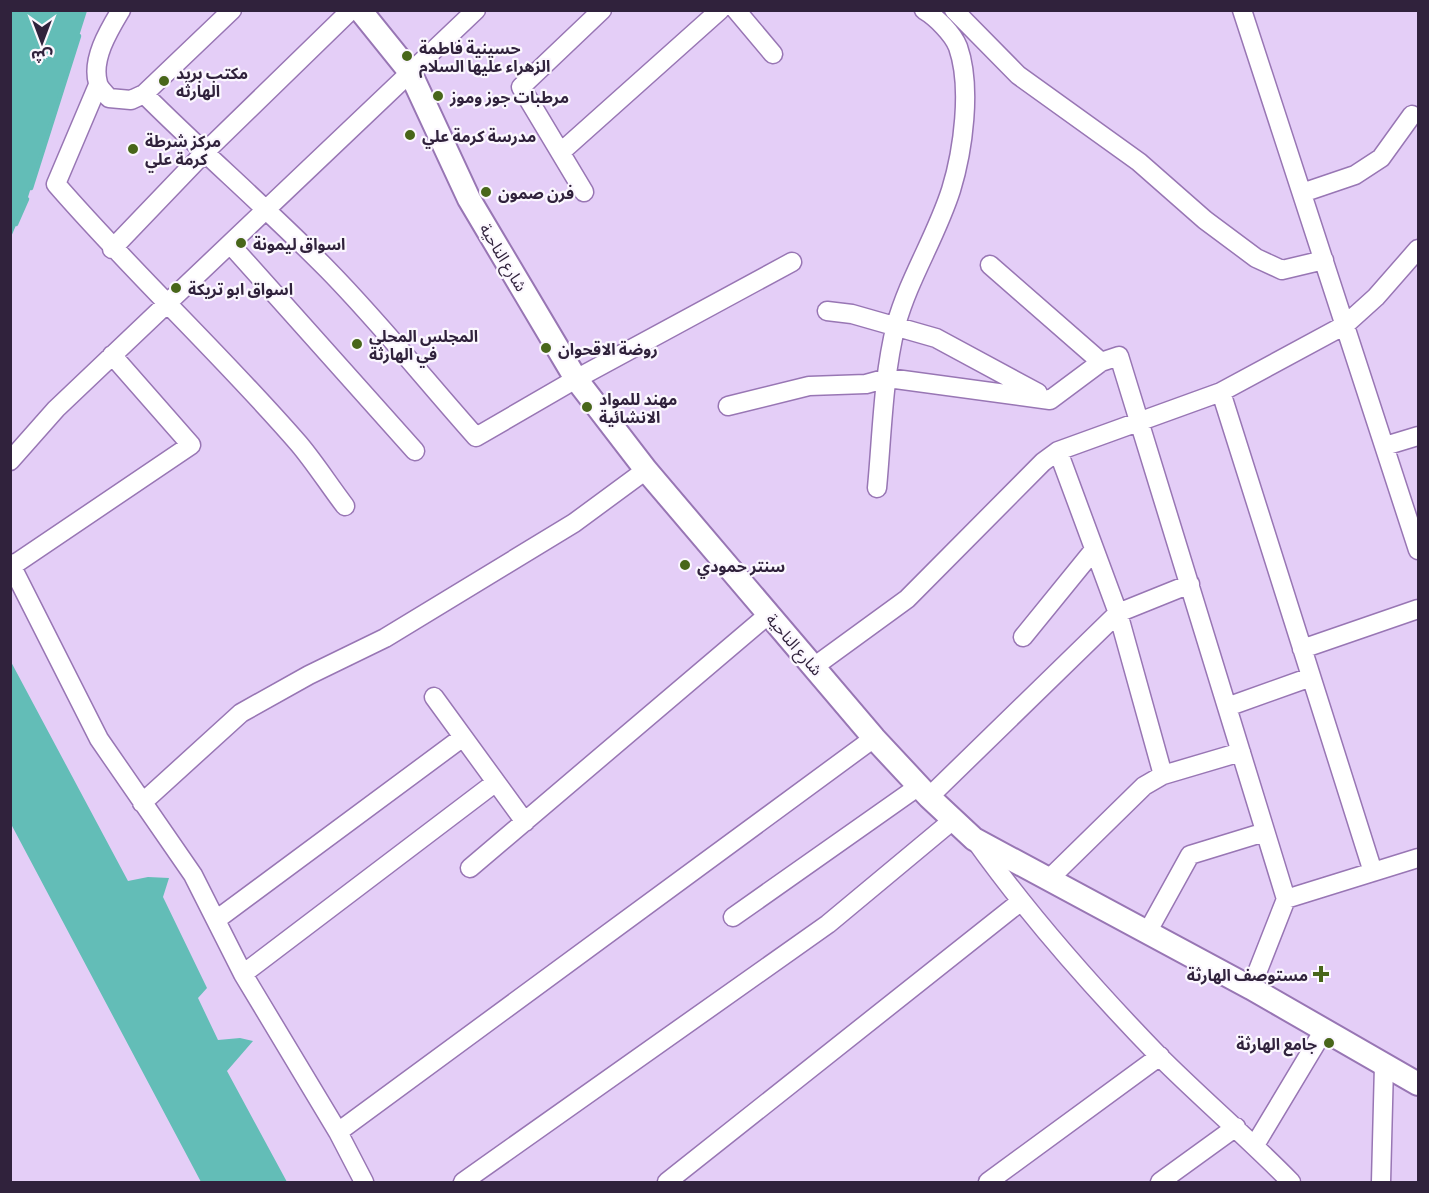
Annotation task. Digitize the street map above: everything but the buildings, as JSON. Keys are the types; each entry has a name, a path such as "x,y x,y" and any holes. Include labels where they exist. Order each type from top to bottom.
{"main road":[{"name":"شارع الناحية","path":"360,10 410,72 469,199 576,379 646,470 874,738 924,792 974,839 1251,987 1419,1084"}],"street":[{"path":"121,10 106,38 96,67 98,85 56,184 112,249 168,303 300,445 345,506"},
{"path":"98,85 109,98 131,100 144,94 232,10"},
{"path":"112,249 203,154 351,10"},
{"path":"10,461 56,409 476,10"},
{"path":"584,192 521,87 602,10"},
{"path":"561,152 720,10"},
{"path":"736,10 773,54"},
{"path":"877,488 888,378 896,326 919,263 950,191 960,154 964,87 957,45 933,15 924,10"},
{"path":"954,10 1018,75 1139,162 1205,220 1256,258 1282,270 1324,260"},
{"path":"1242,10 1418,549"},
{"path":"144,94 203,154 265,208 330,272 476,437 576,379 792,262"},
{"path":"1302,193 1355,175 1382,158 1412,115"},
{"path":"230,244 415,451"},
{"path":"815,666 907,599 1043,462 1058,451 1141,423 1221,392 1345,326 1376,297 1419,249"},
{"path":"990,265 1101,362"},
{"path":"827,311 852,314 936,339 1050,400"},
{"path":"112,355 191,445 11,564 99,739 193,875 243,975 338,1132 364,1182"},
{"path":"728,406 809,386 866,384 888,378 1050,400 1101,362 1119,356 1286,899 1251,987"},
{"path":"1221,392 1372,872"},
{"path":"1385,446 1419,436"},
{"path":"1058,451 1093,551 1118,613 1163,775"},
{"path":"142,803 241,713 309,675 385,638 574,523 646,470"},
{"path":"1023,637 1093,551"},
{"path":"733,917 924,792 1118,613 1190,584"},
{"path":"1302,649 1419,609"},
{"path":"470,867 769,614"},
{"path":"1227,707 1311,677"},
{"path":"434,697 525,822"},
{"path":"216,920 463,737"},
{"path":"338,1132 874,738"},
{"path":"1050,878 1144,786 1163,775 1241,752"},
{"path":"243,975 496,782"},
{"path":"463,1182 828,924 953,820"},
{"path":"1148,931 1190,855 1265,832"},
{"path":"974,839 1020,902 1160,1056 1291,1182"},
{"path":"1286,899 1419,858"},
{"path":"667,1182 1020,902"},
{"path":"1255,1145 1324,1030"},
{"path":"988,1182 1160,1056"},
{"path":"1382,1182 1384,1065"},
{"path":"1160,1182 1236,1127"}],"shaded area":[{"path":"11,10 87,11 28,197 11,237"},
{"path":"10,660 128,881 148,877 169,878 163,897 207,988 198,998 218,1040 240,1038 253,1041 227,1071 287,1182 201,1182 11,824"}],"waterway":[{"path":"31,188 79,36"},
{"path":"16,224 27,199"}],"place":[{"name":"حسينية فاطمة الزهراء عليها السلام","path":"407,56"},
{"name":"مكتب بريد الهارثه","path":"164,81"},
{"name":"مرطبات جوز وموز","path":"438,96"},
{"name":"مدرسة كرمة علي","path":"410,135"},
{"name":"مركز شرطة كرمة علي","path":"133,149"},
{"name":"فرن صمون","path":"486,192"},
{"name":"اسواق ليمونة","path":"241,243"},
{"name":"اسواق ابو تريكة","path":"176,288"},
{"name":"المجلس المحلي في الهارثة","path":"357,344"},
{"name":"روضة الاقحوان","path":"546,348"},
{"name":"مهند للمواد الانشائية","path":"587,407"},
{"name":"سنتر حمودي","path":"685,565"},
{"name":"مستوصف الهارثة","path":"1321,974"},
{"name":"جامع الهارثة","path":"1329,1043"}]}
